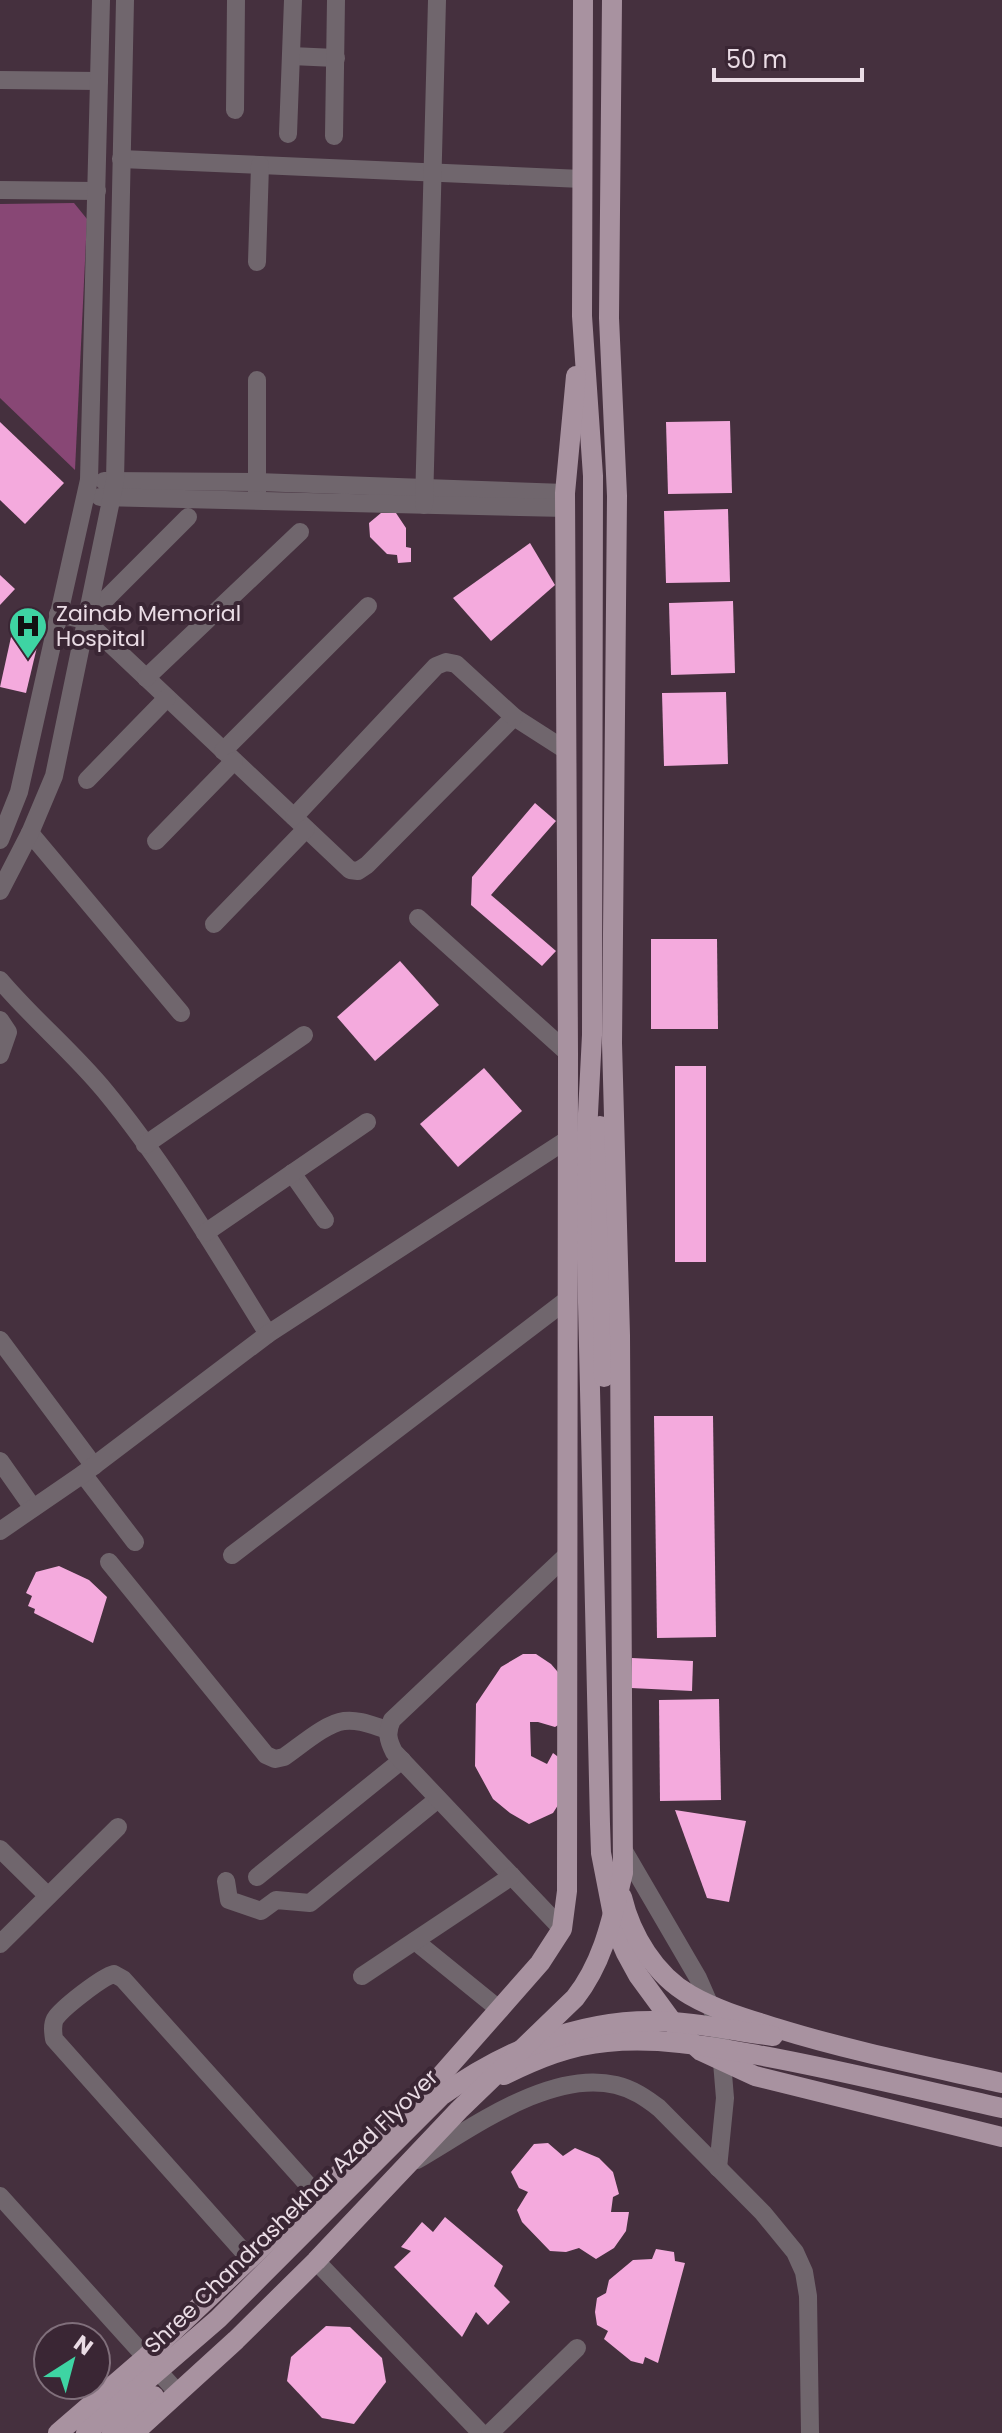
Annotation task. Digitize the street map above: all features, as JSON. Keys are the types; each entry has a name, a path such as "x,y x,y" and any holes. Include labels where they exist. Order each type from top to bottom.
{"main road":[{"path":"583,0 582,316 593,476 592,1035 585,1172 601,1853 616,1930 638,1975 679,2031 715,2059 755,2076 803,2090 1002,2137"},
{"path":"134,2433 316,2261 459,2110 575,1998 603,1952 623,1873 620,1335 612,1043 617,496 609,318 612,0"},
{"path":"58,2433 146,2357 429,2089 540,1963 562,1929 567,1891 566,501 582,316"},
{"path":"568,1048 612,1043"},
{"path":"613,1079 600,1104 604,1387 613,1824 616,1871 627,1920 646,1953 666,1975 689,1994 734,2014 825,2043 1002,2083"},
{"name":"Shree Chandrashekhar Azad Flyover","path":"86,2433 218,2319 441,2096 492,2062 568,2032 624,2022 655,2021 825,2043"},
{"name":"Shree Chandrashekhar Azad Flyover","path":"112,2433 227,2332 459,2102 504,2074 546,2055 585,2045 658,2039 686,2042 810,2065 1002,2108"}],"street":[{"path":"0,840 19,792 88,488 101,0"},
{"path":"0,891 30,833 54,776 113,489 125,0"},
{"path":"235,110 236,0"},
{"path":"288,134 293,0"},
{"path":"334,136 336,0"},
{"path":"424,497 437,0"},
{"path":"291,56 336,58"},
{"path":"0,80 99,81"},
{"path":"121,159 582,179"},
{"path":"257,262 260,165"},
{"path":"0,190 97,191"},
{"path":"257,380 257,492"},
{"path":"88,488 566,501"},
{"path":"85,620 188,517"},
{"path":"146,678 300,532"},
{"path":"156,841 228,756 368,606"},
{"path":"58,614 85,620 350,870 358,871 367,865 514,717"},
{"path":"214,924 436,666 446,662 456,664 514,717 567,751"},
{"path":"87,780 167,698"},
{"path":"30,833 181,1013"},
{"path":"418,918 568,1048"},
{"path":"0,980 102,1087 205,1233 268,1334"},
{"path":"0,1020 8,1032 0,1055"},
{"path":"145,1145 304,1035"},
{"path":"205,1233 367,1122"},
{"path":"0,1531 88,1470 268,1334 568,1139"},
{"path":"292,1173 325,1220"},
{"path":"232,1555 568,1299"},
{"path":"0,1340 135,1542"},
{"path":"0,1461 33,1508"},
{"path":"562,1929 394,1752 388,1740 388,1730 392,1720 567,1555"},
{"path":"109,1562 266,1755 275,1759 284,1757 333,1724 343,1721 356,1721 388,1730"},
{"path":"257,1877 402,1760"},
{"path":"226,1881 229,1900 261,1911 276,1900 310,1903 438,1799"},
{"path":"0,1944 118,1827"},
{"path":"0,1849 48,1896"},
{"path":"624,1851 698,1978 719,2026 725,2098 718,2168"},
{"path":"362,1976 512,1876"},
{"path":"415,1941 500,2010"},
{"path":"250,2259 54,2039 52,2029 58,2015 104,1977 114,1974 123,1979 317,2195"},
{"path":"408,2165 519,2101 571,2085 598,2082 640,2093 718,2168 795,2252 804,2272 808,2296 810,2433"},
{"path":"0,2196 178,2393"},
{"path":"316,2261 481,2433"},
{"path":"490,2433 577,2348"}],"shaded area":[{"path":"74,203 87,219 75,470 0,398 0,204"}],"building":[{"path":"730,421 732,493 668,494 666,422"},
{"path":"0,422 64,483 25,524 0,500"},
{"path":"728,509 730,582 666,583 664,511"},
{"path":"381,513 396,513 406,528 406,547 411,548 411,562 398,563 397,555 387,554 370,537 369,523"},
{"path":"530,543 555,585 491,641 453,598"},
{"path":"0,575 15,589 0,605"},
{"path":"733,601 735,673 671,675 669,603"},
{"path":"15,619 42,626 26,693 0,687"},
{"path":"726,692 728,764 664,766 662,693"},
{"path":"535,803 556,821 491,895 556,951 542,966 471,905 472,877"},
{"path":"651,939 717,939 718,1029 651,1029"},
{"path":"400,961 439,1005 375,1061 337,1017"},
{"path":"675,1066 706,1066 706,1262 675,1262"},
{"path":"484,1068 522,1111 458,1167 420,1124"},
{"path":"654,1416 713,1416 716,1637 657,1638"},
{"path":"59,1566 89,1580 107,1597 93,1643 34,1613 35,1609 28,1606 32,1596 26,1593 36,1572"},
{"path":"523,1654 536,1654 551,1664 563,1678 563,1722 555,1727 530,1722 531,1756 547,1764 553,1753 561,1759 560,1802 553,1813 529,1824 493,1799 475,1766 476,1704 501,1667"},
{"path":"632,1658 693,1661 692,1691 631,1688"},
{"path":"719,1699 721,1800 660,1801 659,1700"},
{"path":"675,1810 746,1821 729,1902 707,1898"},
{"path":"548,2143 563,2156 575,2148 599,2158 613,2172 619,2194 613,2197 611,2212 629,2212 626,2231 614,2248 596,2259 579,2248 566,2252 550,2251 522,2222 517,2210 528,2192 519,2188 511,2172 534,2144"},
{"path":"445,2217 503,2266 494,2286 510,2302 488,2325 476,2312 462,2337 394,2267 411,2251 401,2247 422,2222 433,2232"},
{"path":"656,2249 674,2252 675,2261 685,2263 658,2363 645,2357 643,2364 631,2361 604,2339 608,2331 597,2325 595,2312 597,2298 606,2293 609,2280 633,2260 652,2259"},
{"path":"326,2326 350,2327 382,2358 386,2382 354,2424 322,2418 287,2381 291,2357"}],"place":[{"name":"Zainab Memorial Hospital","path":"28,660"}]}
